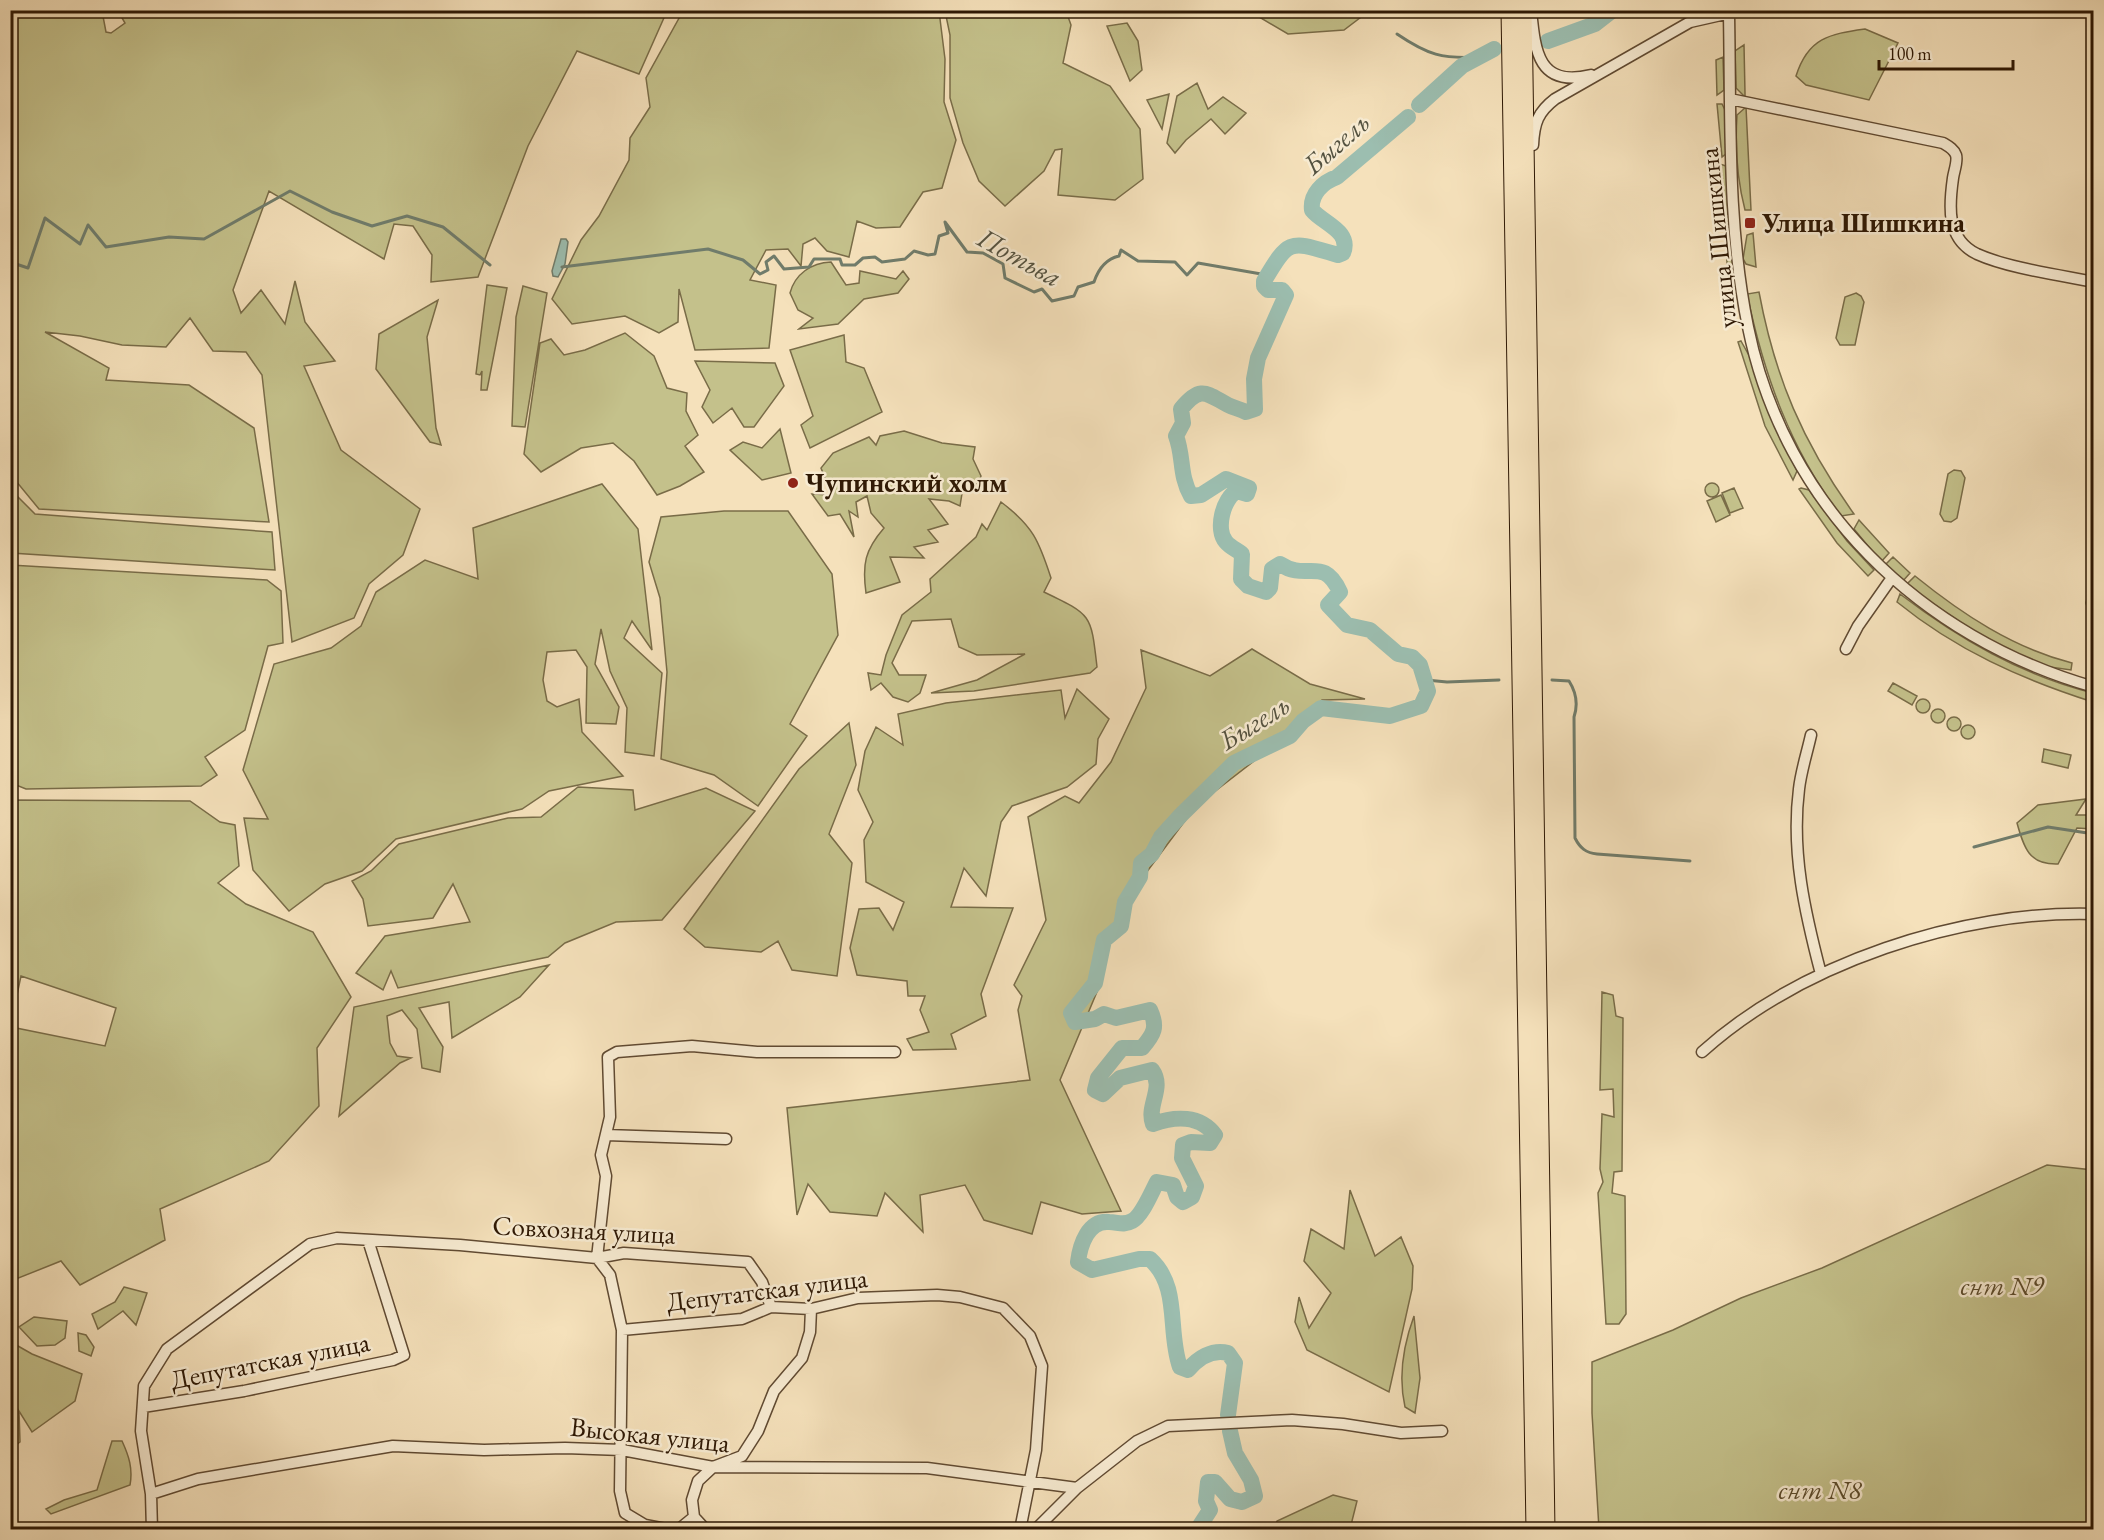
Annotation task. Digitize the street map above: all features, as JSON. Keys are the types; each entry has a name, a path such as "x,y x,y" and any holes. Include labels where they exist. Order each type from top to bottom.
{"highway":[{"path":"1509,10 1534,1530"},
{"path":"1524,10 1547,1530"}],"street":[{"path":"1531,10 1535,50 1543,65 1552,74 1578,78 1603,72"},
{"path":"1527,201 1533,167 1533,126 1537,116 1555,99 1690,22 1743,10"},
{"name":"улица Шишкина","path":"1729,15 1730,99 1739,272 1748,328 1763,382 1783,430 1807,476 1831,512 1891,579 1924,606 2016,660 2094,687"},
{"path":"1730,99 1943,142 1953,149 1957,157 1949,206 1951,223 1960,240 1975,253 1994,260 2094,282"},
{"path":"1846,649 1858,626 1891,579"},
{"path":"1811,735 1799,786 1796,817 1798,867 1804,909 1821,974"},
{"path":"1702,1052 1738,1023 1821,974 1895,946 1955,929 2025,917 2094,914"},
{"path":"671,1530 645,1525 625,1513 620,1491 622,1330 610,1275 597,1258 606,1176 601,1155 610,1117 608,1058 617,1052 692,1046 758,1052 895,1052"},
{"path":"606,1135 726,1138"},
{"name":"Совхозная улица","path":"152,1530 150,1494 141,1431 144,1386 166,1348 310,1244 337,1238 460,1245 597,1258 624,1253 748,1262 762,1281 771,1307"},
{"name":"Депутатская улица","path":"144,1407 244,1391 393,1360 405,1355 368,1240"},
{"name":"Депутатская улица","path":"622,1330 742,1319 771,1307 811,1309 858,1298 937,1295 960,1297 1003,1308 1030,1336 1042,1366 1036,1450 1020,1530"},
{"path":"706,1530 694,1517 692,1500 698,1481 713,1467 742,1456 758,1431 774,1391 802,1358 810,1332 811,1309"},
{"path":"1035,1530 1077,1488 1137,1442 1168,1426 1292,1420 1343,1424 1401,1433 1442,1431"},
{"name":"Высокая улица","path":"150,1494 198,1479 393,1446 484,1450 565,1448 622,1450 713,1467 927,1468 1077,1488"},
{"path":"678,1530 694,1517"}],"green space":[{"path":"11,11 102,11 106,32 111,33 125,23 118,11 667,11 639,74 577,51 528,146 478,277 431,282 432,255 413,226 394,224 384,259 269,191 233,290 241,313 261,290 285,324 295,281 305,322 335,361 304,366 341,450 420,509 403,555 369,584 354,618 292,642 262,375 246,352 213,351 190,318 166,347 122,345 80,336 45,332 109,368 106,380 189,385 254,428 269,522 39,509 11,475"},
{"path":"683,11 939,11 945,59 944,102 956,140 942,188 923,192 900,227 876,228 857,221 849,257 827,251 815,238 803,244 801,266 788,249 766,250 750,280 776,285 769,348 695,350 679,289 678,322 659,333 625,316 572,324 552,299 581,240 599,216 629,160 630,138 650,107 646,78"},
{"path":"945,11 1066,11 1071,25 1063,63 1110,86 1140,129 1143,179 1115,200 1058,195 1062,149 1055,150 1044,171 1005,206 979,181 963,143 950,98 950,35"},
{"path":"1249,11 1369,11 1344,30 1288,34"},
{"path":"1127,23 1138,41 1142,70 1130,81 1107,26"},
{"path":"1865,29 1898,43 1869,100 1806,85 1796,76 1807,53 1822,40 1841,33"},
{"path":"1744,45 1745,97 1736,88 1735,51"},
{"path":"1723,57 1724,90 1717,95 1716,60"},
{"path":"1197,83 1208,109 1223,97 1246,113 1225,134 1211,119 1186,140 1175,153 1167,143 1177,96"},
{"path":"1169,94 1162,129 1147,100"},
{"path":"1717,104 1722,104 1725,110 1727,153 1722,157"},
{"path":"1746,107 1751,210 1745,210 1738,174 1737,115"},
{"path":"1720,164 1726,166 1737,290 1729,290"},
{"path":"1753,233 1756,267 1746,264 1743,259 1747,235"},
{"path":"831,262 846,285 859,283 860,271 896,279 903,271 909,279 898,293 864,299 838,324 799,329 813,318 798,310 790,293 792,286 800,275 811,267"},
{"path":"487,285 507,288 487,390 481,390 482,371 480,375 476,374"},
{"path":"523,286 547,293 525,427 512,426 516,317"},
{"path":"1759,292 1773,353 1793,409 1820,461 1854,514 1841,516 1823,491 1793,438 1781,410 1762,353 1747,294"},
{"path":"1856,293 1864,302 1855,345 1840,345 1836,338 1845,297"},
{"path":"438,300 427,337 436,428 441,445 430,442 376,369 379,334"},
{"path":"625,333 654,356 667,388 687,393 686,411 698,435 685,446 704,472 680,486 657,495 634,461 613,443 581,448 541,472 524,454 540,343 551,339 564,355 585,350"},
{"path":"844,335 846,362 864,368 882,412 810,448 801,425 813,416 790,350"},
{"path":"1741,341 1751,359 1766,406 1797,471 1793,480 1765,426 1738,342"},
{"path":"695,361 775,363 784,386 754,427 744,427 732,408 713,423 702,407 710,390"},
{"path":"780,429 791,473 762,480 730,450 743,442 762,448"},
{"path":"904,431 942,443 975,447 973,459 981,476 978,484 964,481 960,506 949,501 929,499 948,524 928,530 938,542 914,547 924,558 890,557 900,582 866,593 864,574 866,558 884,528 871,513 867,496 856,502 858,517 849,511 854,537 840,514 828,516 812,494 832,495 821,468 833,453 869,437 876,445 880,436"},
{"path":"1954,470 1961,471 1965,478 1957,518 1951,522 1944,521 1940,514 1948,474"},
{"path":"1712,483 1717,485 1719,490 1717,495 1712,497 1707,495 1705,490 1707,485"},
{"path":"602,484 638,529 652,650 632,621 624,638 662,673 654,756 625,752 627,708 610,671 601,629 595,664 619,707 616,724 586,723 587,667 576,650 547,652 543,680 547,701 557,707 579,699 582,732 623,776 549,791 522,809 396,839 362,871 325,884 289,911 253,870 244,818 268,819 243,770 274,664 331,648 361,626 376,592 425,560 478,579 473,528"},
{"path":"1734,488 1743,508 1730,513 1722,493"},
{"path":"10,489 35,514 272,532 275,570 11,553"},
{"path":"1799,489 1809,490 1847,541 1874,570 1868,576 1837,543"},
{"path":"1721,495 1730,515 1716,522 1707,501"},
{"path":"1001,502 1021,519 1034,535 1051,578 1044,592 1072,606 1086,618 1093,636 1097,667 1090,673 974,691 931,693 977,680 1025,654 977,655 959,647 951,619 912,621 892,663 899,675 926,675 920,693 908,702 893,697 881,683 871,690 868,673 881,675 886,655 902,615 931,592 930,579 976,537 982,524 987,530"},
{"path":"724,511 788,511 832,574 838,635 790,724 807,736 758,806 714,775 661,759 667,672 660,598 649,562 661,517"},
{"path":"1859,520 1889,553 1881,562 1854,529"},
{"path":"1893,557 1910,573 1903,581 1885,565"},
{"path":"10,565 267,580 281,591 283,643 268,646 245,730 205,757 217,775 201,786 26,789 11,783"},
{"path":"2093,571 2093,613 2088,610 2086,603"},
{"path":"1915,576 1951,604 1989,628 2050,657 2072,663 2071,670 2043,666 1994,645 1906,585"},
{"path":"1900,594 1945,626 1992,654 2041,676 2093,693 2093,702 2015,673 1966,649 1942,635 1897,602"},
{"path":"1252,649 1310,684 1365,699 1322,700 1294,730 1196,806 1134,889 1105,950 1099,987 1060,1080 1121,1211 1082,1214 1041,1202 1032,1234 984,1220 965,1185 920,1195 923,1232 885,1193 877,1216 830,1212 808,1184 797,1215 787,1108 1030,1080 1018,1010 1022,996 1014,985 1046,920 1028,817 1065,796 1079,803 1111,762 1146,688 1141,650 1210,676"},
{"path":"1893,683 1917,696 1912,705 1888,691"},
{"path":"1077,689 1109,719 1098,739 1096,764 1067,787 1012,806 1001,822 986,896 964,868 951,907 1013,908 981,994 986,1016 951,1034 956,1049 913,1050 907,1039 929,1032 920,1010 925,996 908,996 907,981 857,975 850,948 859,909 879,908 893,930 904,902 866,882 864,840 873,822 858,790 865,751 876,727 903,745 898,714 946,703 1061,690 1065,718"},
{"path":"1923,699 1928,701 1930,706 1928,711 1923,713 1918,711 1916,706 1918,701"},
{"path":"1938,709 1943,711 1945,716 1943,721 1938,723 1933,721 1931,716 1933,711"},
{"path":"1954,717 1959,719 1961,724 1959,729 1954,731 1949,729 1947,724 1949,719"},
{"path":"849,723 856,765 829,834 852,863 837,976 792,970 778,941 761,952 705,947 684,929 799,769"},
{"path":"1968,725 1973,727 1975,732 1973,737 1968,739 1963,737 1961,732 1963,727"},
{"path":"2044,749 2071,755 2068,768 2042,762"},
{"path":"578,787 633,790 635,810 706,788 755,811 662,920 616,922 565,943 548,957 398,988 391,971 383,990 356,973 385,936 470,922 453,884 433,918 368,926 363,899 352,881 371,871 399,844 508,818 541,817"},
{"path":"2086,799 2076,815 2093,815 2093,829 2077,828 2058,864 2040,862 2034,858 2025,847 2017,823 2038,805"},
{"path":"11,800 190,801 220,822 235,825 239,866 218,883 246,904 313,932 351,997 317,1048 319,1106 269,1161 160,1209 165,1240 80,1285 61,1261 11,1281 11,1027 105,1046 116,1008 21,976 11,1023"},
{"path":"549,965 520,997 452,1038 449,1002 419,1008 443,1047 440,1072 422,1068 417,1029 402,1010 387,1016 390,1043 397,1056 411,1058 400,1063 339,1116 354,1007"},
{"path":"1602,992 1613,995 1616,1016 1623,1018 1622,1171 1614,1172 1612,1193 1625,1196 1626,1314 1619,1324 1606,1324 1598,1193 1603,1182 1600,1169 1602,1114 1614,1117 1613,1089 1600,1090"},
{"name":"снт N9","path":"2047,1165 2093,1170 2093,1529 1599,1529 1592,1413 1592,1362 1673,1330 1741,1298 1822,1268"},
{"path":"1350,1190 1375,1256 1401,1237 1413,1266 1412,1289 1389,1392 1307,1350 1295,1322 1299,1297 1309,1328 1331,1293 1304,1261 1311,1229 1344,1249"},
{"path":"124,1287 147,1293 136,1325 123,1311 98,1329 92,1314 115,1302"},
{"path":"1414,1316 1420,1378 1415,1413 1405,1407 1402,1384 1404,1350"},
{"path":"34,1317 67,1321 65,1338 55,1345 37,1346 19,1327"},
{"path":"78,1333 86,1335 94,1347 91,1356 79,1351"},
{"path":"11,1342 32,1354 82,1374 75,1401 32,1432 19,1411 20,1442 11,1449"},
{"path":"112,1441 122,1441 131,1468 130,1485 51,1514 46,1509 64,1500 97,1490"},
{"path":"1333,1495 1357,1501 1350,1529 1274,1529 1277,1521"}],"shaded area":[{"path":"561,239 566,239 568,242 565,264 558,277 553,276 552,271"}],"waterway":[{"path":"1383,10 1387,16"},
{"name":"Быгель","path":"1548,41 1595,24 1613,10"},
{"path":"1397,34 1418,47 1436,54 1479,57"},
{"name":"Быгель","path":"1419,105 1462,66 1494,49"},
{"name":"Быгель","path":"1228,1415 1235,1363 1228,1353 1216,1352 1201,1358 1188,1370 1180,1367 1174,1339 1170,1296 1160,1270 1150,1259 1139,1259 1092,1270 1078,1262 1083,1241 1090,1229 1102,1222 1123,1224 1132,1221 1143,1209 1157,1182 1173,1185 1177,1197 1183,1202 1192,1197 1196,1186 1182,1158 1183,1145 1191,1142 1210,1143 1215,1135 1209,1128 1187,1119 1153,1124 1151,1117 1157,1084 1152,1070 1120,1078 1103,1094 1095,1090 1098,1078 1122,1048 1142,1048 1149,1039 1154,1030 1150,1010 1116,1018 1104,1014 1095,1019 1075,1022 1071,1013 1095,983 1104,940 1121,926 1125,902 1140,877 1141,863 1152,854 1161,837 1181,815 1234,763 1290,736 1303,721 1321,708 1390,716 1421,706 1428,691 1420,665 1412,657 1398,654 1370,630 1347,625 1328,605 1340,592 1334,581 1327,575 1314,571 1298,571 1280,564 1272,569 1270,588 1266,592 1248,586 1241,579 1242,554 1226,542 1221,530 1221,522 1224,507 1232,495 1237,491 1247,494 1249,488 1226,479 1201,495 1191,496 1185,481 1176,436 1183,423 1181,409 1199,394 1209,395 1246,412 1255,409 1254,379 1258,358 1286,295 1282,290 1268,290 1264,286 1264,281 1280,256 1293,246 1300,245 1338,255 1343,253 1345,245 1340,233 1312,210 1315,194 1322,185 1337,177 1408,117"},
{"name":"Потьва","path":"10,262 28,268 45,218 80,244 88,225 106,247 169,237 204,239 290,191 332,212 372,226 407,216 443,227 490,265"},
{"name":"Потьва","path":"562,267 708,249 743,260 760,274 768,270 766,262 774,256 784,269 809,267 814,259 840,259 842,265 855,265 863,258 875,257 882,262 905,259 914,251 928,255 935,254 939,236 948,233 945,222 967,252 983,253 1003,264 1005,278 1034,292 1042,289 1052,301 1074,296 1078,287 1094,282 1103,266 1119,256 1121,250 1138,261 1175,262 1187,275 1198,263 1267,275"},
{"path":"1426,680 1447,682 1499,680"},
{"path":"1552,680 1569,681 1576,699 1574,717 1575,838 1579,845 1593,853 1690,861"},
{"path":"1974,847 2048,827 2094,834"},
{"name":"Быгель","path":"1197,1530 1210,1510 1206,1501 1208,1482 1215,1482 1230,1499 1242,1502 1255,1496 1251,1480 1235,1453 1230,1431"}],"place":[{"name":"Улица Шишкина","path":"1750,223"},
{"name":"Чупинский холм","path":"793,483"}],"park label":[{"name":"снт N8","path":"1820,1490"}]}
